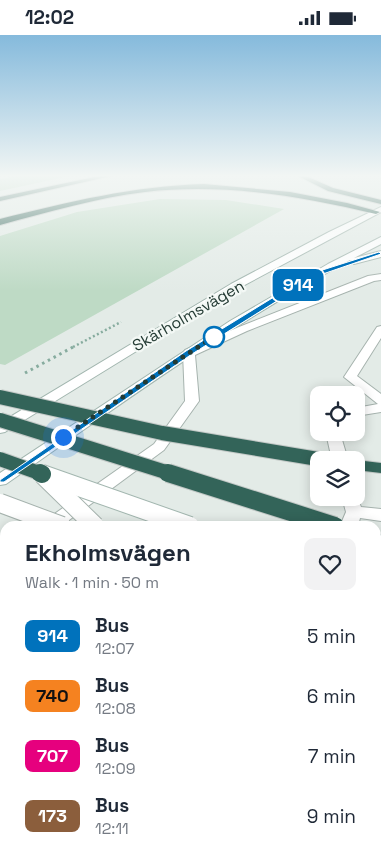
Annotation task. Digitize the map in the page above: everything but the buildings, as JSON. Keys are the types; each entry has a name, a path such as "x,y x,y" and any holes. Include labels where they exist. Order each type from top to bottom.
{"highway":[{"path":"0,222 33,214"},
{"path":"0,397 162,433 310,458"},
{"path":"0,420 319,521"},
{"path":"0,459 42,474"},
{"path":"365,466 381,468"}],"main road":[{"name":"Skärholmsvägen","path":"0,429 117,356 277,263 372,214"},
{"name":"Skärholmsvägen","path":"0,479 189,353 315,274 381,240"},
{"path":"315,274 381,254"},
{"path":"56,521 159,447 192,401 189,353 242,329 372,278 381,277"},
{"path":"381,329 350,377 381,401"},
{"path":"365,411 381,408"},
{"path":"42,474 90,521"},
{"path":"42,474 176,521"},
{"path":"0,503 49,521"},
{"path":"351,512 381,515"}],"green space":[{"path":"69,214 274,214 5,365 0,364 0,236"}],"bus line":[{"name":"914","path":"0,480 189,353 315,274 362,258 381,254"}],"route":[{"path":"63,437 216,335 214,337"}]}
